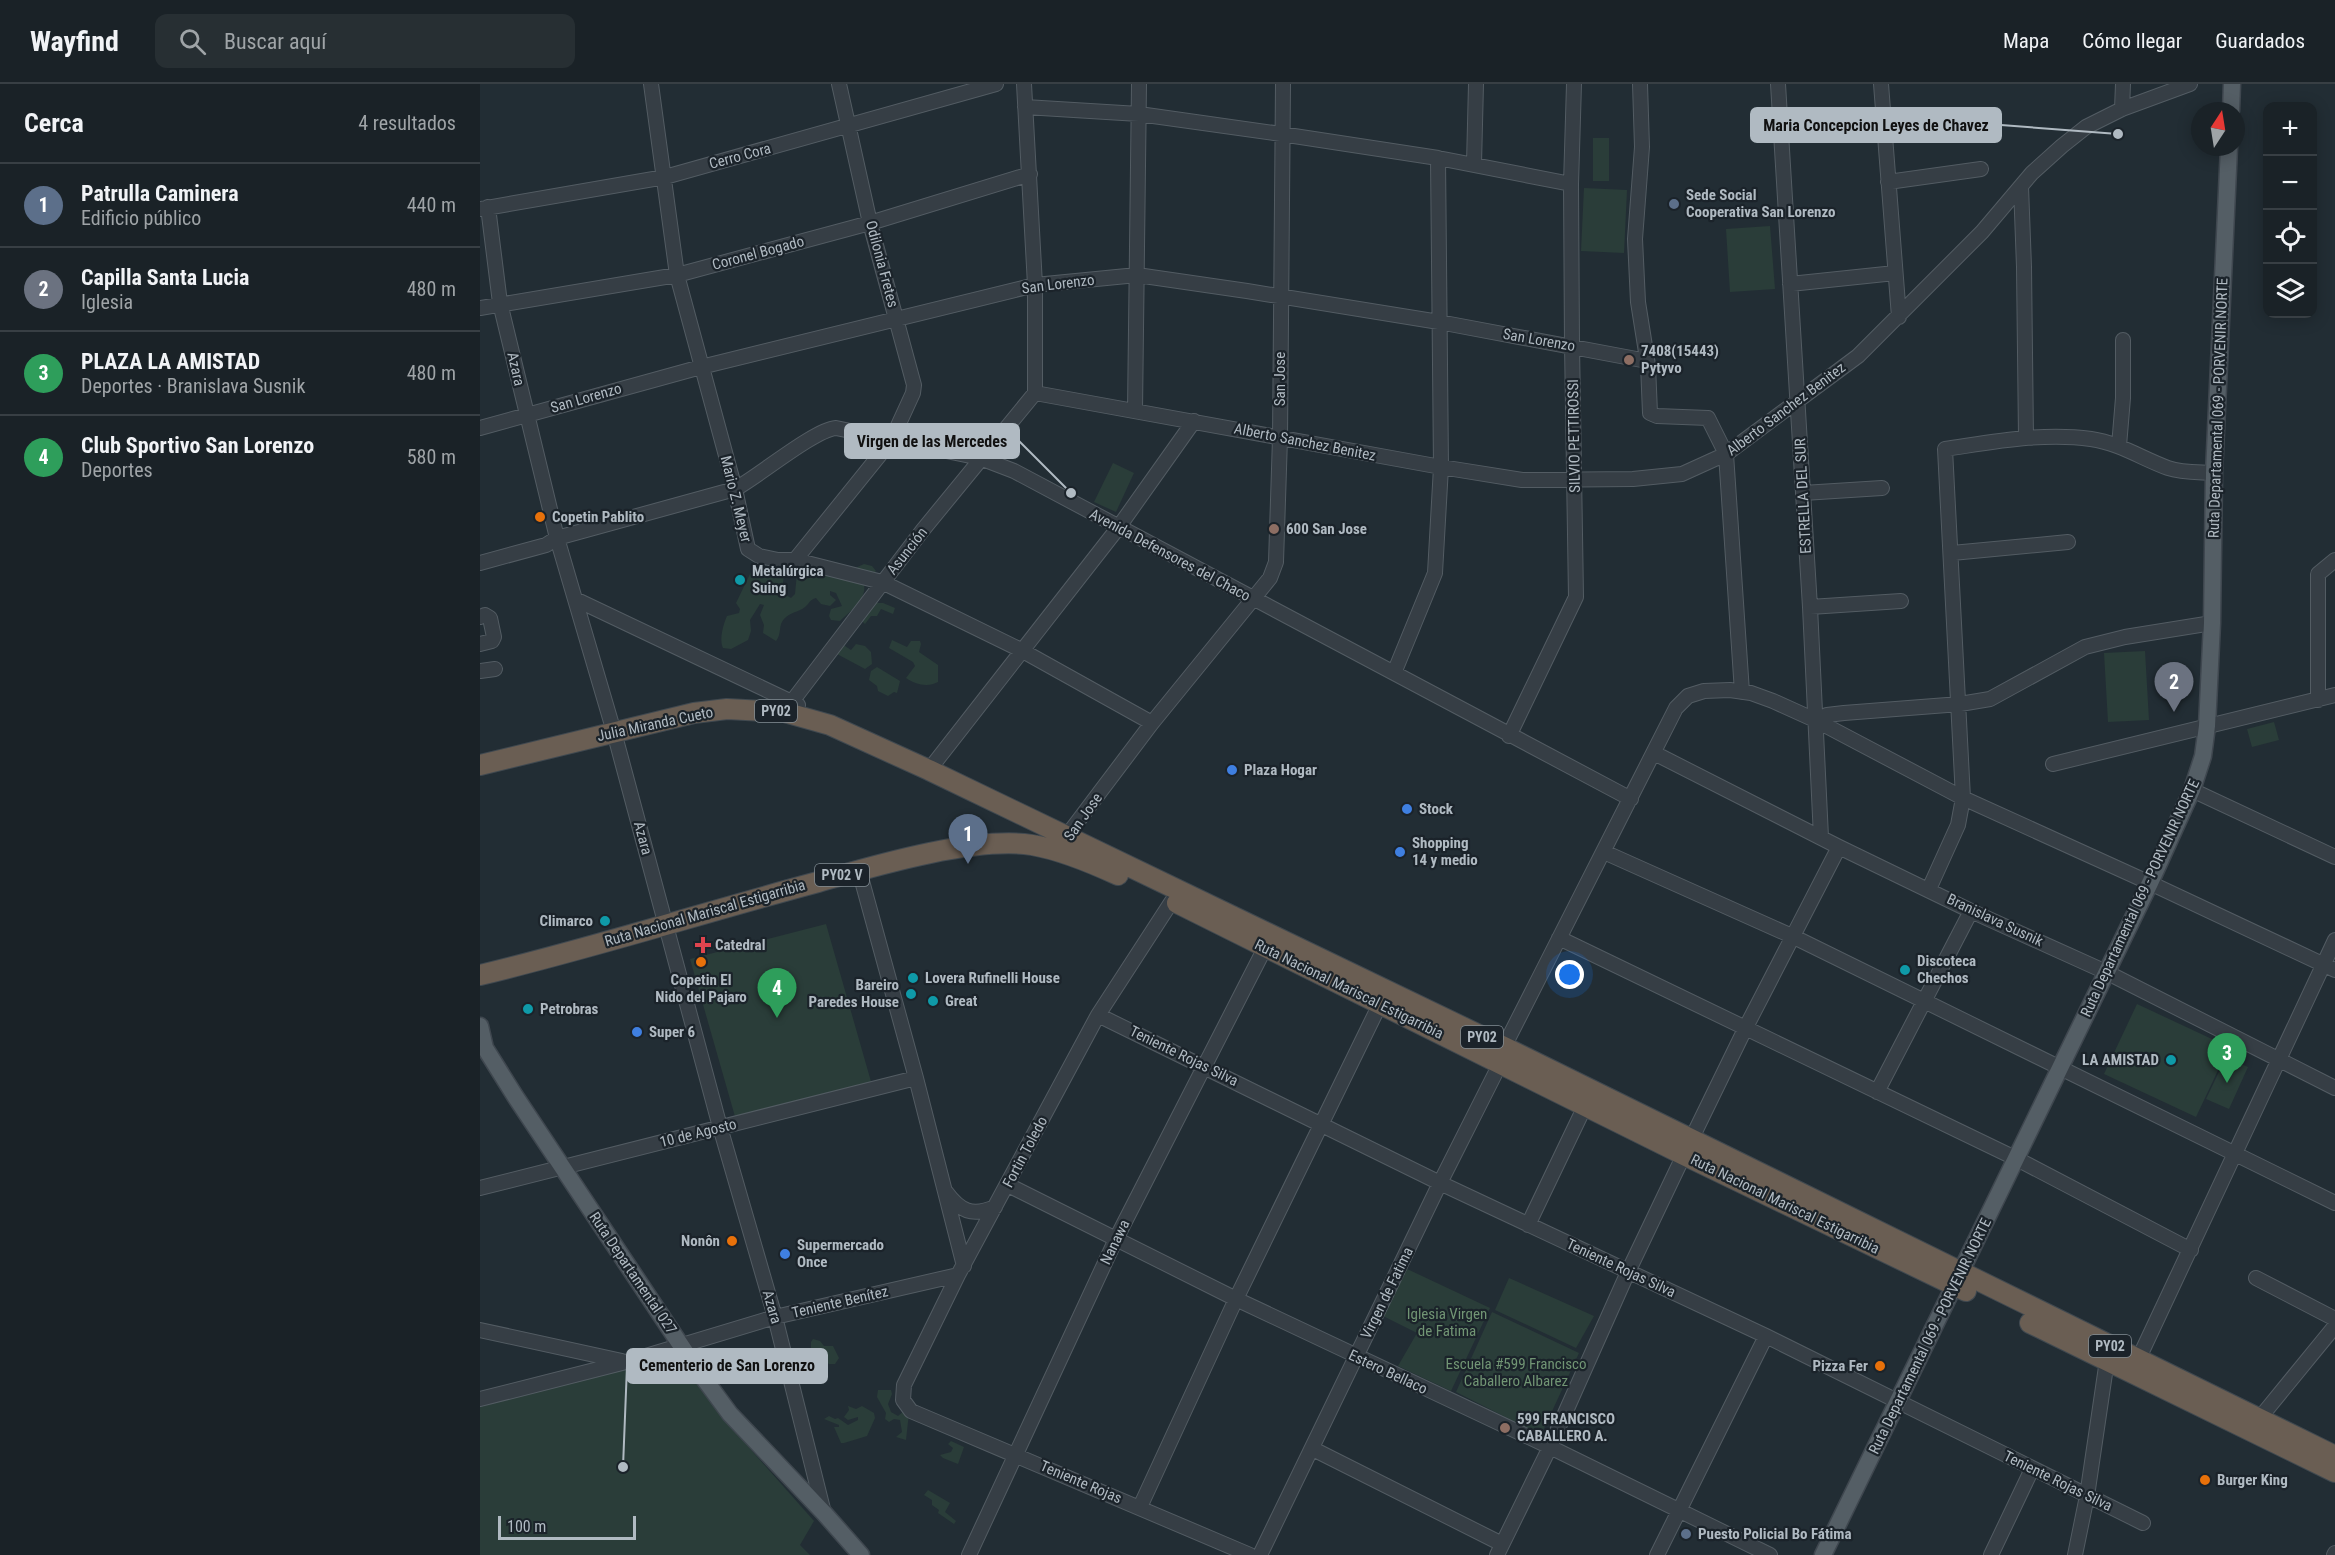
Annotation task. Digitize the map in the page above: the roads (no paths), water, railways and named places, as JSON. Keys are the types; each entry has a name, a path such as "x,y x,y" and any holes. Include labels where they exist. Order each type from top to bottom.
{"highway":[{"name":"Julia Miranda Cueto","path":"480,765 694,713 727,709 788,707 929,770 1024,818 1063,845"},
{"path":"1022,845 1024,818"},
{"name":"Ruta Nacional Mariscal Estigarribia","path":"480,975 549,958 859,870 939,852 986,845 1063,845 1269,941 1957,1279 2138,1360 2335,1472"},
{"name":"Ruta Nacional Mariscal Estigarribia","path":"1063,845 1172,901 1269,941 1380,1004 1502,1055 1585,1106 1688,1148"},
{"name":"Ruta Nacional Mariscal Estigarribia","path":"1957,1279 2107,1360 2257,1426 2335,1456"}],"main road":[{"path":"2231,102 2232,84"},
{"name":"Ruta Departamental 069 - PORVENIR NORTE","path":"1823,1555 2150,883 2192,790 2203,756 2207,726 2212,623 2214,473 2229,156"},
{"name":"Ruta Departamental 027","path":"480,1026 483,1046 561,1167 730,1414 861,1555"}],"street":[{"name":"Mario Z. Meyer","path":"651,84 677,275 735,489 748,549 759,556 778,560 795,560 882,582 1021,650 1152,723"},
{"name":"Odilonia Fretes","path":"795,560 891,441 913,393 914,385 870,223 839,84"},
{"name":"Cerro Cora","path":"484,208 665,177 996,84"},
{"path":"1024,84 1035,285 1035,393"},
{"path":"1135,411 1139,84"},
{"name":"San Jose","path":"1063,845 1152,723 1270,578 1276,562 1280,438 1282,84"},
{"path":"1474,164 1476,84"},
{"name":"SILVIO PETTIROSSI","path":"1509,736 1576,597 1571,184 1574,84"},
{"path":"1640,84 1642,147 1635,239 1638,302 1647,361 1650,413 1657,416 1708,418 1726,454 1742,692 1773,701 1815,720 1963,798 2329,967"},
{"name":"ESTRELLA DEL SUR","path":"1778,84 1798,402 1821,837"},
{"path":"1881,84 1899,317"},
{"path":"2122,109 2123,84"},
{"name":"Alberto Sanchez Benitez","path":"1035,393 1522,480 1633,479 1682,474 1726,454 1858,356 1982,232 2021,186 2062,146 2086,128 2122,109 2190,84"},
{"path":"1025,107 1139,114 1281,134 1474,164 1571,184"},
{"path":"1394,673 1435,573 1441,467 1438,158"},
{"path":"1888,182 1981,170"},
{"name":"Coronel Bogado","path":"480,308 677,275 870,223 1030,174"},
{"path":"2021,186 2026,438"},
{"name":"Azara","path":"484,208 500,303 557,538 614,732 720,1127 775,1317 824,1513"},
{"path":"1790,284 1895,273"},
{"name":"San Lorenzo","path":"480,428 701,366 1035,285 1137,275 1439,322 1572,345 1647,361"},
{"path":"2119,446 2122,417 2123,340"},
{"name":"Asunción","path":"788,707 882,582 980,458 1035,393"},
{"path":"929,770 1118,528 1194,421"},
{"name":"Avenida Defensores del Chaco","path":"480,563 546,545 557,538 735,489 827,429 836,428 980,458 1014,471 1631,799"},
{"path":"1929,889 1958,825 1963,798 1960,704 1945,449 2026,438 2093,439 2119,446 2169,468 2214,473"},
{"path":"1803,494 1882,488"},
{"name":"Avenida Defensores del Chaco","path":"480,553 544,536 557,538"},
{"path":"1952,553 2068,542"},
{"path":"2318,700 2318,574 2335,560"},
{"name":"Julia Miranda Cueto","path":"575,599 788,707"},
{"path":"1809,607 1900,600"},
{"path":"480,617 485,615 490,618 494,637 492,641 480,644"},
{"path":"1815,720 1827,715 1960,704 1990,699 2085,647 2125,637 2212,623"},
{"path":"480,671 495,669"},
{"name":"Virgen de Fatima","path":"1260,1555 1502,1055 1676,708 1688,696 1704,691 1742,692"},
{"path":"2052,764 2335,695"},
{"name":"Branislava Susnik","path":"1654,753 1971,911 2106,972 2335,1088"},
{"path":"2192,790 2335,857"},
{"path":"1312,1449 1499,1550 1550,1447 1628,1272 1746,1029 1839,847"},
{"path":"1604,852 1794,937 2335,1203"},
{"path":"859,870 916,1078 961,1270"},
{"name":"Fortin Toledo","path":"911,1411 903,1400 904,1385 961,1270 1098,1015 1172,901"},
{"path":"1877,1092 1971,911"},
{"path":"1559,939 2017,1159 2191,1250"},
{"path":"2138,1360 2278,1060 2329,967 2335,940"},
{"name":"Nanawa","path":"974,1554 1116,1239 1269,941"},
{"path":"1140,1507 1236,1299 1380,1004"},
{"name":"Teniente Rojas Silva","path":"1098,1015 1440,1183 1766,1336 2143,1523"},
{"name":"10 de Agosto","path":"480,1188 916,1078"},
{"path":"1528,1224 1585,1106"},
{"name":"Estero Bellaco","path":"1008,1185 1236,1299 1550,1447 1770,1555"},
{"path":"944,1190 953,1202 965,1209 981,1212 995,1207"},
{"name":"Teniente Benítez","path":"480,1399 626,1362 775,1317 961,1270"},
{"path":"2256,1278 2335,1319"},
{"path":"2257,1426 2335,1326"},
{"path":"480,1330 626,1362"},
{"path":"1657,1555 1766,1336"},
{"path":"2075,1555 2087,1496 2107,1360"},
{"name":"Teniente Rojas","path":"911,1411 1250,1555"},
{"path":"789,1476 812,1467"},
{"path":"1991,1555 2032,1468"}],"place":[{"name":"Maria Concepcion Leyes de Chavez","path":"2118,134"},
{"name":"Sede Social Cooperativa San Lorenzo","path":"1674,204"},
{"name":"7408(15443) Pytyvo","path":"1629,360"},
{"name":"Virgen de las Mercedes","path":"1071,493"},
{"name":"Copetin Pablito","path":"540,517"},
{"name":"600 San Jose","path":"1274,529"},
{"name":"Metalúrgica Suing","path":"740,580"},
{"name":"Capilla Santa Lucia","path":"2174,712"},
{"name":"Plaza Hogar","path":"1232,770"},
{"name":"Stock","path":"1407,809"},
{"name":"Shopping 14 y medio","path":"1400,852"},
{"name":"Patrulla Caminera","path":"968,864"},
{"name":"Climarco","path":"605,921"},
{"name":"Catedral","path":"703,945"},
{"name":"Copetin El Nido del Pajaro","path":"701,962"},
{"name":"Discoteca Chechos","path":"1905,970"},
{"name":"Lovera Rufinelli House","path":"913,978"},
{"name":"Bareiro Paredes House","path":"911,994"},
{"name":"Great","path":"933,1001"},
{"name":"Petrobras","path":"528,1009"},
{"name":"Club Sportivo San Lorenzo","path":"777,1018"},
{"name":"Super 6","path":"637,1032"},
{"name":"LA AMISTAD","path":"2171,1060"},
{"name":"PLAZA LA AMISTAD","path":"2227,1083"},
{"name":"Nonôn","path":"732,1241"},
{"name":"Supermercado Once","path":"785,1254"},
{"name":"Pizza Fer","path":"1880,1366"},
{"name":"599 FRANCISCO CABALLERO A.","path":"1505,1428"},
{"name":"Cementerio de San Lorenzo","path":"623,1467"},
{"name":"Burger King","path":"2205,1480"},
{"name":"Puesto Policial Bo Fátima","path":"1686,1534"}],"park label":[{"name":"Iglesia Virgen de Fatima","path":"1447,1322"},
{"name":"Escuela #599 Francisco Caballero Albarez","path":"1516,1372"}]}
